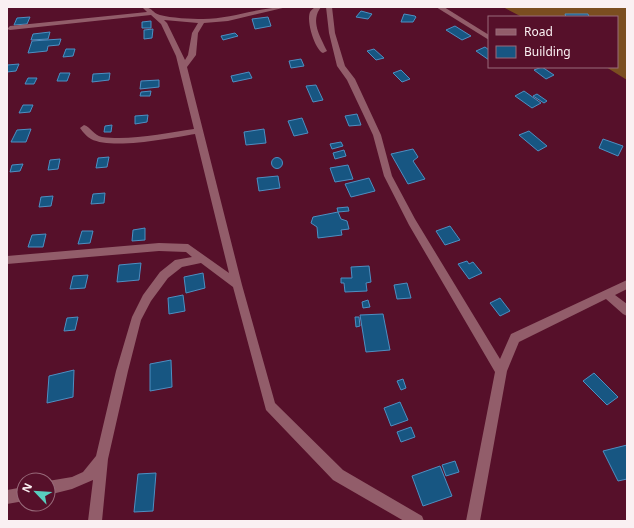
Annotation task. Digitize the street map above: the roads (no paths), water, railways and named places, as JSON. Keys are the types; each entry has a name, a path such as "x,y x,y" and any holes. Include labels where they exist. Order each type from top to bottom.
{"street":[{"path":"10,28 152,12 202,21 228,19 284,7"},
{"path":"318,7 313,13 313,29 323,51"},
{"path":"329,7 332,33 341,66 351,79 377,135 388,176 412,222 501,371"},
{"path":"439,7 488,37"},
{"path":"152,12 164,22 180,56 237,285 270,406 338,476 417,521"},
{"path":"183,67 192,55 195,33 202,21"},
{"path":"84,128 93,137 109,140 144,139 199,131"},
{"path":"7,260 159,247 188,248 237,285"},
{"path":"95,521 102,459 122,371 136,320 148,298 164,275 179,263 202,259"},
{"path":"473,521 501,371 515,338 627,284"},
{"path":"607,294 627,311"},
{"path":"56,486 72,483 87,477 102,459"}]}
